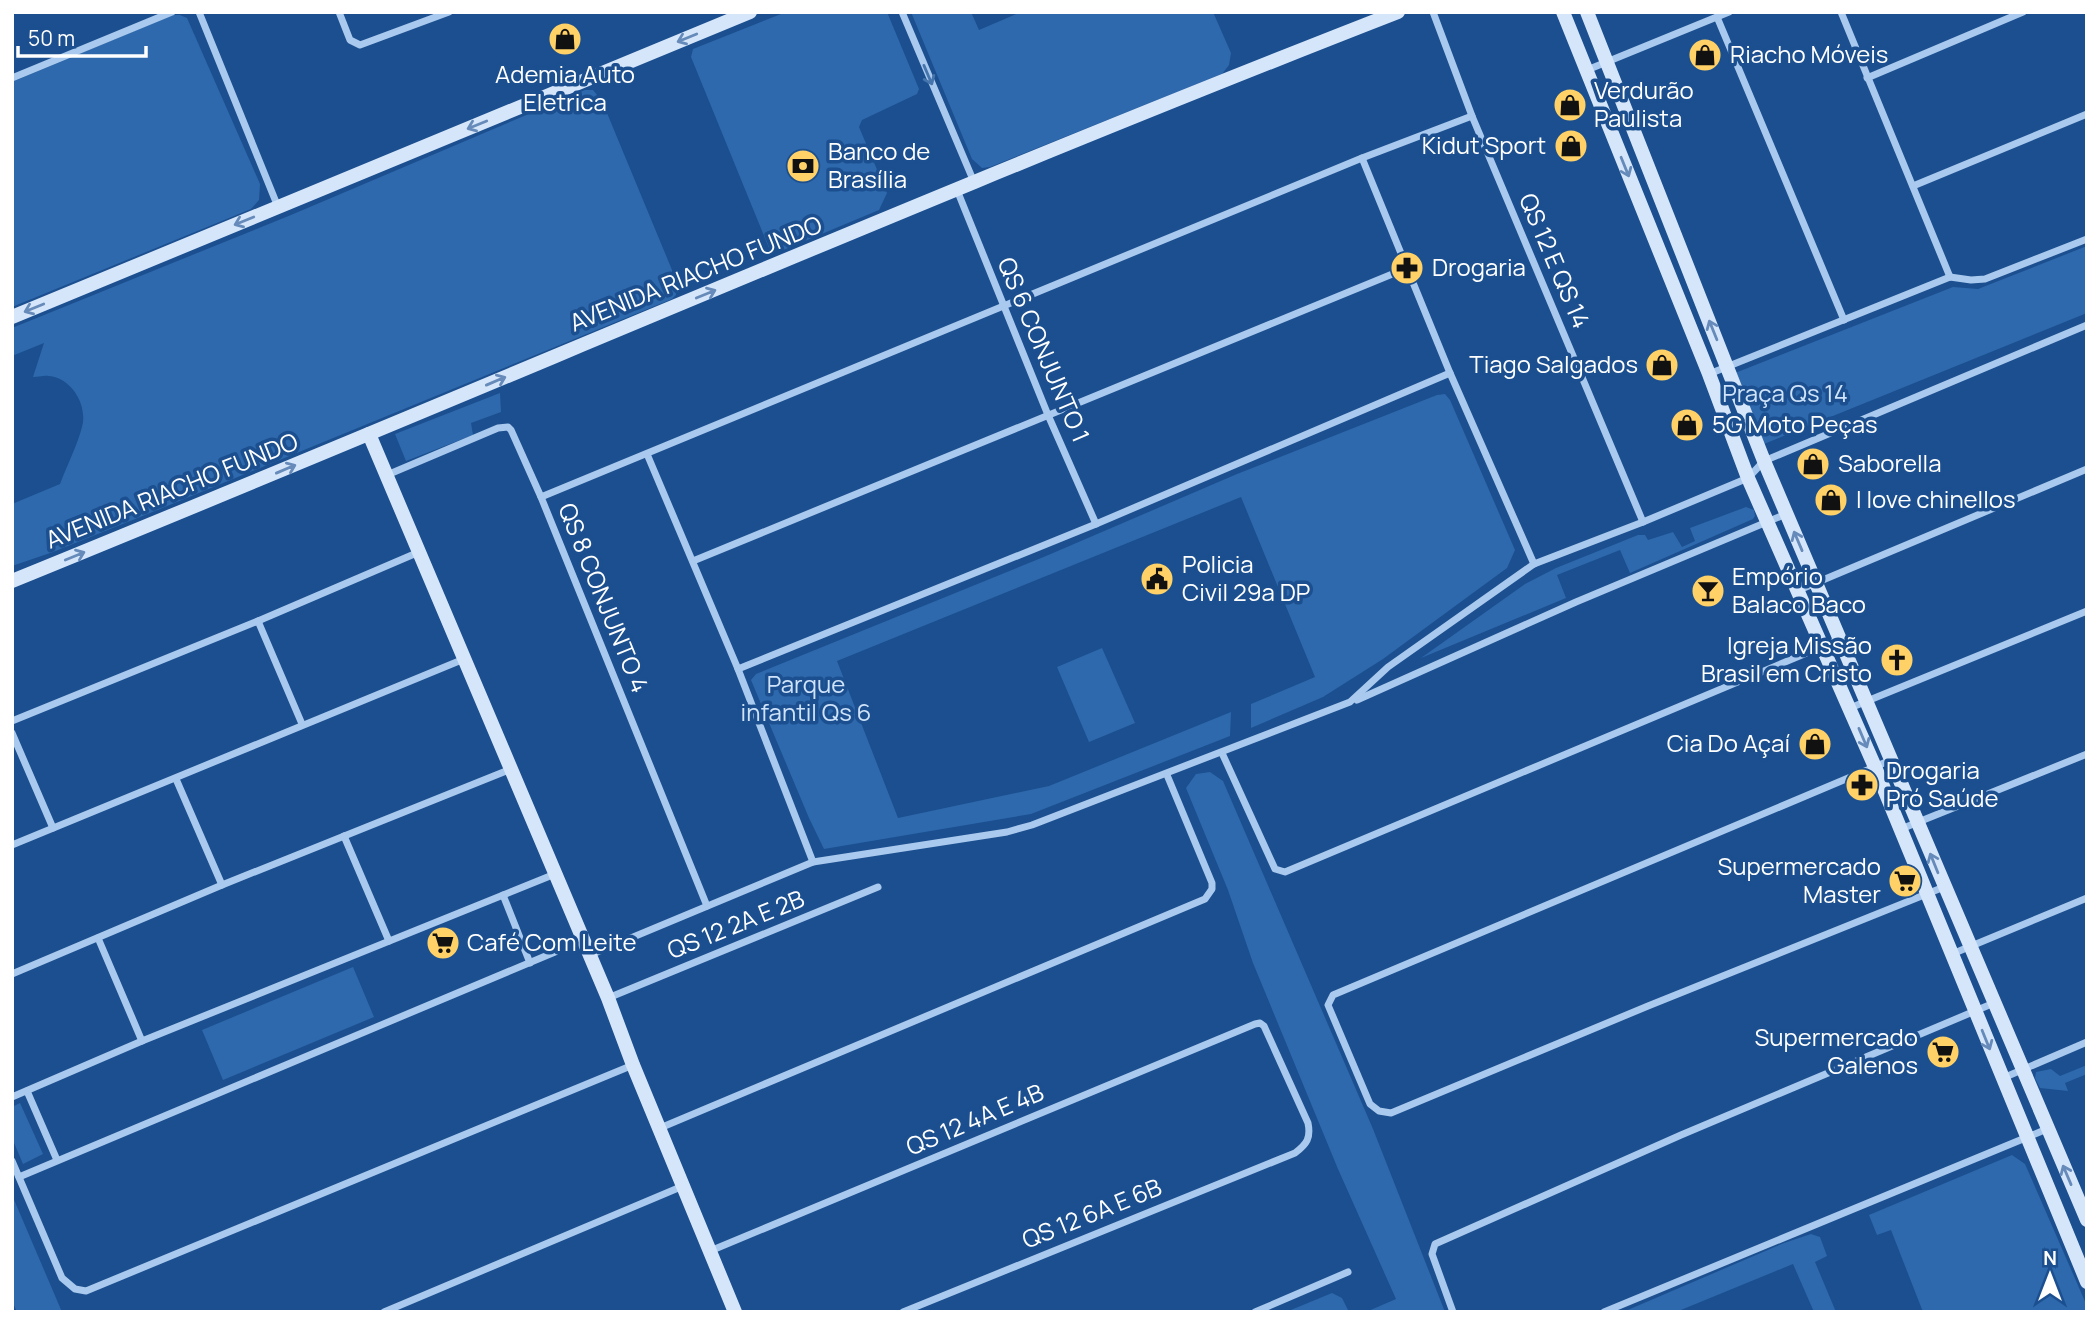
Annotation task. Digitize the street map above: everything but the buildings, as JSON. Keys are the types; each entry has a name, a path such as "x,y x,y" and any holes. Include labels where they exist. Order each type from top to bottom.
{"street":[{"path":"12,78 172,12"},
{"path":"199,12 278,207"},
{"path":"339,12 349,40 355,45 449,12"},
{"path":"12,317 750,12"},
{"path":"902,12 974,183"},
{"name":"AVENIDA RIACHO FUNDO","path":"12,581 974,183 1398,12"},
{"name":"QS 12 E QS 14","path":"1433,12 1472,116 1643,522"},
{"path":"1563,12 1709,374 1748,478 1875,767 2087,1282"},
{"path":"1587,12 1764,461 2087,1220"},
{"path":"1586,70 1729,12"},
{"path":"1840,12 1950,276"},
{"path":"1867,78 2023,12"},
{"path":"1717,17 1844,320"},
{"path":"1913,186 2087,114"},
{"path":"541,497 1362,158 1472,116"},
{"path":"1362,158 1450,373 1534,564"},
{"name":"QS 6 CONJUNTO 1","path":"957,190 1048,415 1096,524"},
{"path":"1709,374 1950,276 1971,280 1985,279 2087,239"},
{"path":"692,561 1407,268"},
{"path":"1350,702 1388,667 1534,564 1748,478 1764,461 2087,325"},
{"path":"738,669 1096,524 1450,373"},
{"name":"QS 8 CONJUNTO 4","path":"386,475 498,428 508,427 511,430 541,497 707,906"},
{"path":"369,435 608,998 735,1312"},
{"path":"647,454 738,669 813,862"},
{"path":"1799,590 2087,469"},
{"path":"590,955 813,862 1007,832 1167,775 1350,702 1786,513"},
{"path":"12,721 419,552"},
{"path":"1850,708 2087,611"},
{"path":"258,621 302,724"},
{"path":"1222,753 1275,869 1285,873 1840,639"},
{"path":"12,845 464,659"},
{"path":"12,733 53,828"},
{"path":"1900,829 2087,754"},
{"path":"1891,760 1332,996 1328,1005 1370,1104 1378,1111 1391,1113 1944,887"},
{"path":"12,974 222,885 511,769"},
{"path":"660,1128 1205,899 1212,889 1212,883 1167,775"},
{"path":"176,779 222,885"},
{"path":"344,836 389,942"},
{"path":"12,1097 142,1041 555,874"},
{"name":"QS 12 2A E 2B","path":"608,998 878,887"},
{"path":"503,895 530,962"},
{"path":"1951,954 2087,898"},
{"path":"97,938 142,1041"},
{"path":"19,1177 555,952"},
{"path":"1453,1312 1432,1254 1435,1244 1681,1135 1994,1003"},
{"name":"QS 12 4A E 4B","path":"710,1251 1260,1023 1264,1026 1308,1123 1310,1134 1306,1144 1296,1153"},
{"path":"2002,1078 2087,1042"},
{"path":"12,1161 62,1278 75,1289 86,1291 633,1065"},
{"path":"27,1091 57,1160"},
{"path":"1604,1312 2047,1129"},
{"name":"QS 12 6A E 6B","path":"903,1312 1296,1153"},
{"path":"384,1312 683,1186"},
{"path":"1255,1312 1348,1272"}],"green space":[{"path":"786,12 887,12 919,89 917,94 862,120 859,127 887,193 879,210 773,252 769,248 691,57 693,49"},
{"path":"911,12 971,12 979,30 1021,12 1213,12 1231,53 1229,65 1222,74 982,168 972,159"},
{"path":"173,15 187,18 260,184 259,200 251,209 12,307 12,82"},
{"path":"585,90 593,90 602,101 677,282 676,295 672,299 155,511 12,566 12,504 60,484 82,427 83,410 76,394 65,382 49,376 33,377 44,343 12,356 12,328 291,215"},
{"name":"Praça Qs 14","path":"2087,246 2087,313 1764,444 1735,373 1953,287 1978,289"},
{"path":"500,393 501,412 471,423 473,435 406,461 395,434"},
{"name":"Parque infantil Qs 6","path":"1445,394 1450,400 1515,550 1507,568 1383,659 1323,697 1251,728 1251,704 1315,677 1241,497 837,661 898,818 1049,786 1231,712 1230,736 1031,814 824,849 751,680 756,674 1046,556 1237,474"},
{"path":"1746,507 1754,510 1753,519 1630,573 1620,550 1557,575 1566,598 1421,658 1525,584 1556,568 1638,535 1645,535 1648,540 1673,532 1682,547 1695,541 1690,528"},
{"path":"1102,648 1135,723 1089,742 1057,667"},
{"path":"1210,772 1223,781 1373,1129 1445,1312 1366,1312 1396,1299 1338,1169 1253,963 1228,890 1186,788 1196,774"},
{"path":"353,967 374,1017 223,1080 202,1030"},
{"path":"2087,1065 2087,1074 2065,1083 2068,1091 2040,1088 2035,1078 2036,1072 2051,1069 2060,1076"},
{"path":"20,1103 43,1154 23,1164 12,1138 12,1107"},
{"path":"2012,1155 2025,1164 2087,1306 2087,1312 1923,1312 1891,1230 1877,1235 1869,1215"},
{"path":"12,1195 62,1312 17,1312 12,1301"},
{"path":"1811,1234 1820,1237 1827,1256 1815,1262 1836,1312 1814,1312 1793,1264 1676,1312 1623,1312 1784,1243"},
{"path":"1332,1293 1342,1298 1349,1312 1286,1312"}],"place":[{"name":"Ademia Auto Eletrica","path":"565,39"},
{"name":"Riacho Móveis","path":"1705,55"},
{"name":"Verdurão Paulista","path":"1570,105"},
{"name":"Kidut Sport","path":"1571,146"},
{"name":"Banco de Brasília","path":"803,166"},
{"name":"Drogaria","path":"1407,268"},
{"name":"Tiago Salgados","path":"1662,365"},
{"name":"5G Moto Peças","path":"1687,425"},
{"name":"Saborella","path":"1813,464"},
{"name":"I love chinellos","path":"1831,500"},
{"name":"Policia Civil 29a DP","path":"1157,579"},
{"name":"Empório Balaco Baco","path":"1708,591"},
{"name":"Igreja Missão Brasil em Cristo","path":"1897,660"},
{"name":"Cia Do Açaí","path":"1815,744"},
{"name":"Drogaria Pró Saúde","path":"1862,785"},
{"name":"Supermercado Master","path":"1905,881"},
{"name":"Café Com Leite","path":"443,943"},
{"name":"Supermercado Galenos","path":"1943,1052"}]}
